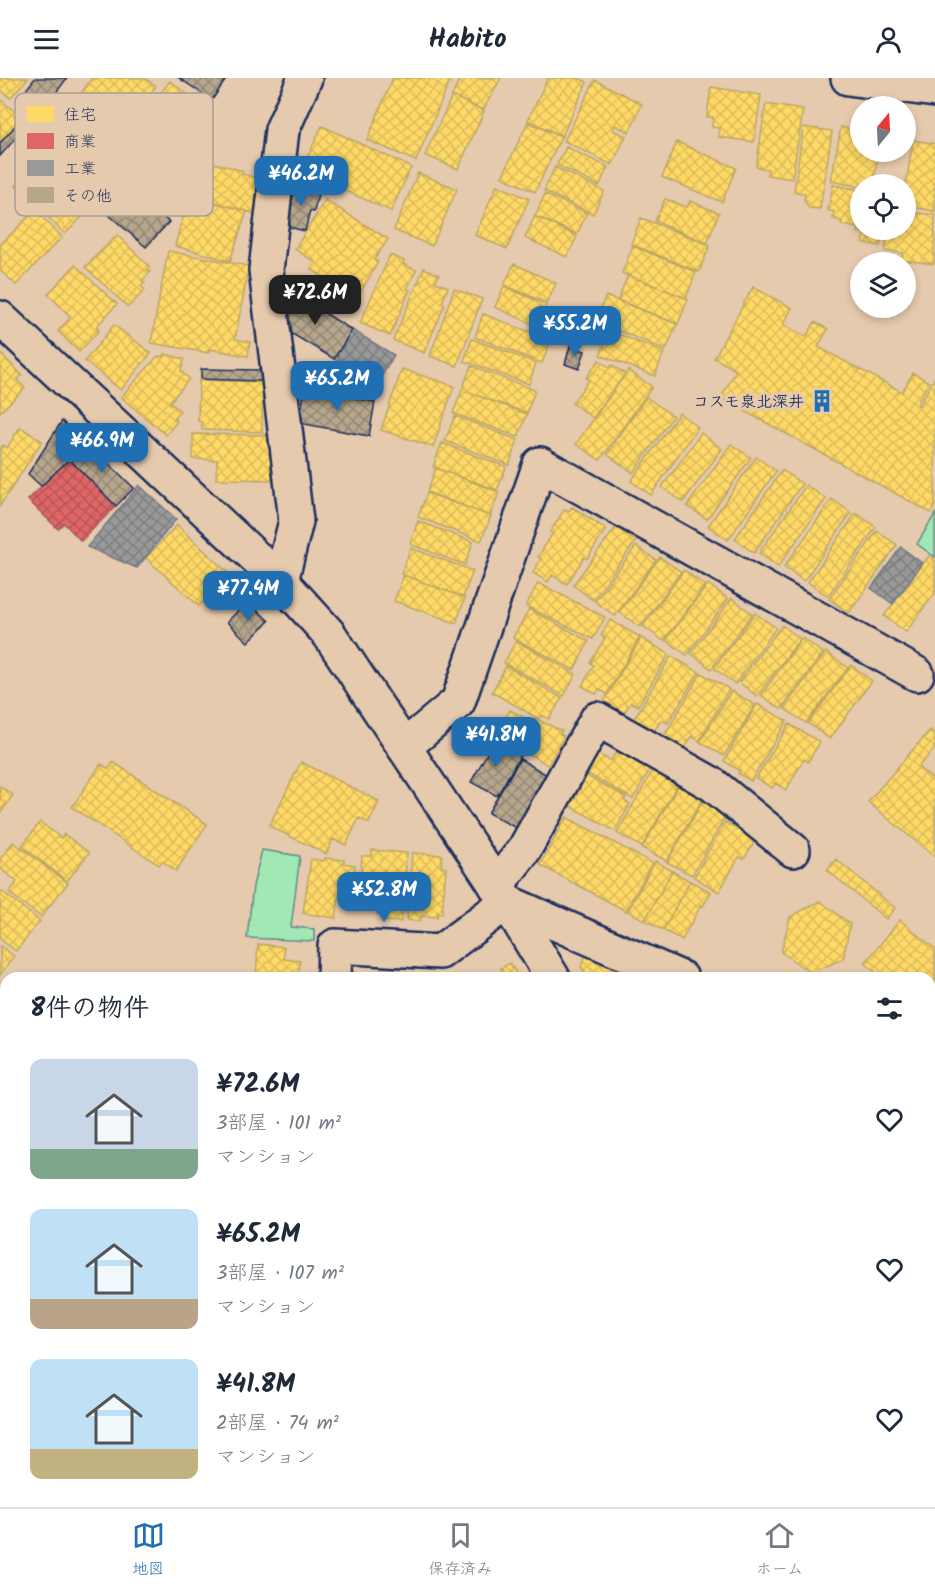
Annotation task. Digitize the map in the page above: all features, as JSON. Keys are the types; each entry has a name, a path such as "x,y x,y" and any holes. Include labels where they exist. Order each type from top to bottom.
{"street":[{"path":"281,582 296,521 266,270 282,130 305,78"},
{"path":"848,78 935,90"},
{"path":"0,318 281,582 329,634 501,894 549,972"},
{"path":"404,747 458,702 540,464 917,674"},
{"path":"334,972 335,946 440,952 501,894 597,719 712,784 792,850"},
{"path":"501,894 668,972"}],"green space":[{"path":"935,514 935,557 917,544"},
{"path":"262,850 300,856 291,927 314,929 314,941 247,938 253,886"}],"building: 住宅":[{"path":"0,78 28,78 10,98 0,89"},
{"path":"92,78 144,78 156,86 151,93 81,93"},
{"path":"393,78 451,78 416,161 367,140"},
{"path":"460,78 501,78 483,110 452,96"},
{"path":"548,78 578,78 587,82 562,136 528,120"},
{"path":"595,80 642,104 629,132 615,125 613,130 626,136 612,165 564,141"},
{"path":"170,81 186,93 161,93"},
{"path":"711,87 761,95 754,142 719,137 720,128 712,127 713,117 707,117"},
{"path":"452,96 484,111 458,169 425,155"},
{"path":"0,99 15,112 15,126 0,143"},
{"path":"766,104 803,110 792,179 767,175 768,169 756,167"},
{"path":"528,122 561,137 535,192 502,177"},
{"path":"322,126 411,167 391,211 301,171"},
{"path":"803,127 832,131 820,209 809,208 804,200 805,193 794,192"},
{"path":"841,127 850,129 850,162 877,162 875,174 850,174 850,185 831,181"},
{"path":"916,141 935,144 935,211 916,208 916,174 908,174 910,162 916,162"},
{"path":"677,142 736,168 722,202 662,177"},
{"path":"566,147 608,167 599,186 557,165"},
{"path":"215,163 243,171 242,174 266,180 257,214 213,202"},
{"path":"555,167 604,191 593,214 544,191"},
{"path":"418,173 457,189 432,246 394,230"},
{"path":"497,185 529,199 507,249 475,235"},
{"path":"833,185 850,188 850,226 841,225 842,221 833,219 834,212 828,210"},
{"path":"545,194 587,213 577,234 535,216"},
{"path":"665,199 687,207 690,201 719,213 707,243 655,221"},
{"path":"325,200 388,239 374,260 378,262 357,298 311,269 315,262 295,249"},
{"path":"213,202 247,211 230,261 175,246 183,216 213,216"},
{"path":"916,213 935,215 934,264 916,262 916,252 885,251 887,240 916,240"},
{"path":"29,216 41,216 62,237 16,285 0,270 0,245"},
{"path":"47,216 83,216 65,234"},
{"path":"535,216 577,236 567,257 525,238"},
{"path":"641,218 710,245 699,272 631,244"},
{"path":"117,235 150,267 147,270 150,272 142,281 145,283 141,286 145,290 128,307 85,267"},
{"path":"864,240 881,240 880,246 863,243"},
{"path":"633,246 696,272 686,298 622,273"},
{"path":"168,251 249,266 235,339 250,342 248,356 209,349 209,353 151,343"},
{"path":"390,255 416,270 390,336 360,323"},
{"path":"514,264 556,283 547,303 504,285"},
{"path":"75,265 117,304 96,327 99,330 79,352 58,331 71,317 48,294"},
{"path":"424,268 439,275 435,282 448,287 442,303 445,304 424,353 393,340"},
{"path":"628,275 688,299 678,324 618,300"},
{"path":"504,286 546,305 537,326 495,307"},
{"name":"コスモ泉北深井","path":"753,287 792,308 783,325 806,337 815,322 828,329 818,347 902,392 913,373 929,382 917,404 919,406 935,377 935,505 931,513 721,398 736,370 714,358"},
{"path":"454,289 482,299 457,366 430,356"},
{"path":"606,296 677,324 666,350 595,321"},
{"path":"483,314 551,340 542,363 475,337"},
{"path":"114,325 151,353 121,390 85,361"},
{"path":"610,331 664,352 655,376 600,355"},
{"path":"472,339 536,363 529,384 464,361"},
{"path":"0,353 22,375 17,380 25,388 0,412"},
{"path":"165,354 184,359 181,371 189,379 170,402 180,411 174,418 177,421 166,435 121,397 158,356 164,357"},
{"path":"599,360 610,368 612,365 625,374 593,418 572,403 589,380 586,378"},
{"path":"471,366 535,390 527,413 462,390"},
{"path":"402,369 454,386 433,447 381,430"},
{"path":"628,370 652,387 600,460 576,444"},
{"path":"199,380 263,382 262,432 202,430 202,422 198,421"},
{"path":"462,390 527,414 518,437 453,413"},
{"path":"646,397 673,416 633,473 607,454"},
{"path":"679,413 698,427 651,495 631,481"},
{"path":"455,416 518,440 509,465 445,441"},
{"path":"20,427 42,441 0,506 0,450 3,445 7,448"},
{"path":"701,433 722,449 683,502 662,487"},
{"path":"193,434 275,435 274,480 216,479 217,460 193,459"},
{"path":"442,443 506,467 497,490 433,467"},
{"path":"731,444 751,458 707,519 687,506"},
{"path":"756,457 776,471 728,540 708,526"},
{"path":"436,468 499,492 490,516 427,492"},
{"path":"782,470 802,484 754,553 735,539"},
{"path":"806,485 826,499 778,567 759,553"},
{"path":"427,493 491,516 481,541 418,517"},
{"path":"832,499 851,513 804,581 784,567"},
{"path":"572,507 606,529 587,559 584,557 567,584 552,575 548,582 533,573 541,559 538,557 565,509 569,511"},
{"path":"856,513 876,527 828,596 808,582"},
{"path":"418,521 473,542 465,565 410,544"},
{"path":"177,525 229,574 199,606 146,558"},
{"path":"616,527 636,541 593,600 573,585"},
{"path":"877,531 897,545 849,613 829,599"},
{"path":"636,546 656,560 615,616 595,601"},
{"path":"411,548 473,571 463,597 401,574"},
{"path":"929,556 935,560 935,593 906,632 884,616"},
{"path":"660,557 681,572 640,627 619,612"},
{"path":"684,570 705,586 664,641 643,626"},
{"path":"404,575 465,598 456,623 394,601"},
{"path":"538,583 605,617 593,639 526,606"},
{"path":"708,584 728,599 687,655 666,640"},
{"path":"732,598 752,614 711,669 691,653"},
{"path":"529,609 589,641 574,670 513,638"},
{"path":"755,613 776,628 735,684 714,668"},
{"path":"610,620 640,637 607,694 599,689 596,694 582,686 594,665 590,663 605,638 601,636"},
{"path":"782,625 800,639 757,696 739,682"},
{"path":"641,638 669,654 638,706 631,702 624,713 604,701"},
{"path":"802,638 823,653 781,709 761,695"},
{"path":"516,641 576,674 564,696 504,663"},
{"path":"826,652 848,668 806,723 784,708"},
{"path":"671,656 699,672 668,723 661,720 654,731 634,719"},
{"path":"851,665 872,681 830,739 808,723"},
{"path":"506,666 562,698 549,719 542,715 539,719 492,692"},
{"path":"701,673 729,689 699,741 692,736 685,748 664,736"},
{"path":"731,691 755,705 724,756 700,742"},
{"path":"757,704 787,721 751,781 724,761"},
{"path":"510,710 532,722 534,718 562,731 560,734 564,736 548,765 496,735"},
{"path":"789,724 820,742 808,762 804,759 786,790 775,783 772,788 756,778"},
{"path":"930,730 935,734 935,748 918,767 935,781 935,857 868,802"},
{"path":"618,749 651,767 633,799 588,774 598,754 611,761"},
{"path":"113,762 207,824 176,871 162,861 159,865 72,807 101,764 109,769"},
{"path":"301,762 379,801 369,823 359,818 346,845 333,839 326,854 269,826"},
{"path":"653,770 678,783 642,847 617,833"},
{"path":"587,776 626,797 624,801 630,804 615,831 570,806"},
{"path":"679,784 703,798 667,861 642,848"},
{"path":"0,786 13,795 0,814"},
{"path":"704,799 728,812 692,875 667,862"},
{"path":"566,817 652,863 626,911 540,865"},
{"path":"40,822 61,838 64,834 89,853 67,881 22,846"},
{"path":"725,822 756,839 744,859 739,857 719,892 694,877"},
{"path":"13,842 68,883 41,917 9,893 17,882 0,868 0,859"},
{"path":"372,850 407,853 401,922 385,921 386,914 377,914 379,897 359,895 362,856 372,856"},
{"path":"412,853 442,855 441,867 446,868 442,914 438,913 437,917 421,916 421,921 407,920"},
{"path":"325,858 344,860 343,863 355,865 352,883 345,882 343,895 339,895 336,918 303,913 311,859 324,861"},
{"path":"836,859 895,908 886,919 827,870"},
{"path":"655,861 672,871 645,920 628,911"},
{"path":"672,871 690,881 663,930 645,920"},
{"path":"690,881 711,892 703,906 701,905 682,940 663,930"},
{"path":"0,890 40,921 16,951 0,939"},
{"path":"820,901 850,924 843,959 810,972 781,952 790,917"},
{"path":"900,920 935,949 935,972 876,972 865,963"},
{"path":"258,944 284,947 284,959 300,961 299,972 256,972"},
{"path":"0,946 14,956 0,972"},
{"path":"587,953 626,972 584,972 581,966"},
{"path":"510,963 515,972 501,972 501,968"}],"building: 商業":[{"path":"69,459 116,506 81,541 64,523 58,529 28,500"}],"building: 工業":[{"path":"352,330 394,355 377,384 334,359"},
{"path":"139,485 176,519 137,568 87,547"},
{"path":"901,547 922,563 893,604 871,588"}],"building: その他":[{"path":"35,78 67,78 56,93 24,93"},
{"path":"179,78 227,78 213,99 213,93 202,93"},
{"path":"15,126 15,139 0,156 0,143"},
{"path":"295,184 316,189 318,194 314,212 310,211 305,231 285,226"},
{"path":"110,216 162,216 169,222 146,247"},
{"path":"283,287 352,330 334,359 289,332"},
{"path":"561,327 583,335 579,347 557,339"},
{"path":"570,346 585,351 579,369 565,364"},
{"path":"201,369 262,370 261,381 201,379"},
{"path":"305,389 375,402 369,436 299,423"},
{"path":"62,421 85,444 41,486 28,474"},
{"path":"87,442 134,488 116,506 69,459"},
{"path":"248,601 269,621 248,642 227,622"},
{"path":"495,739 521,754 497,796 471,782"},
{"path":"520,759 547,775 516,828 488,813"}],"place":[{"name":"コスモ泉北深井","path":"822,401"}]}
